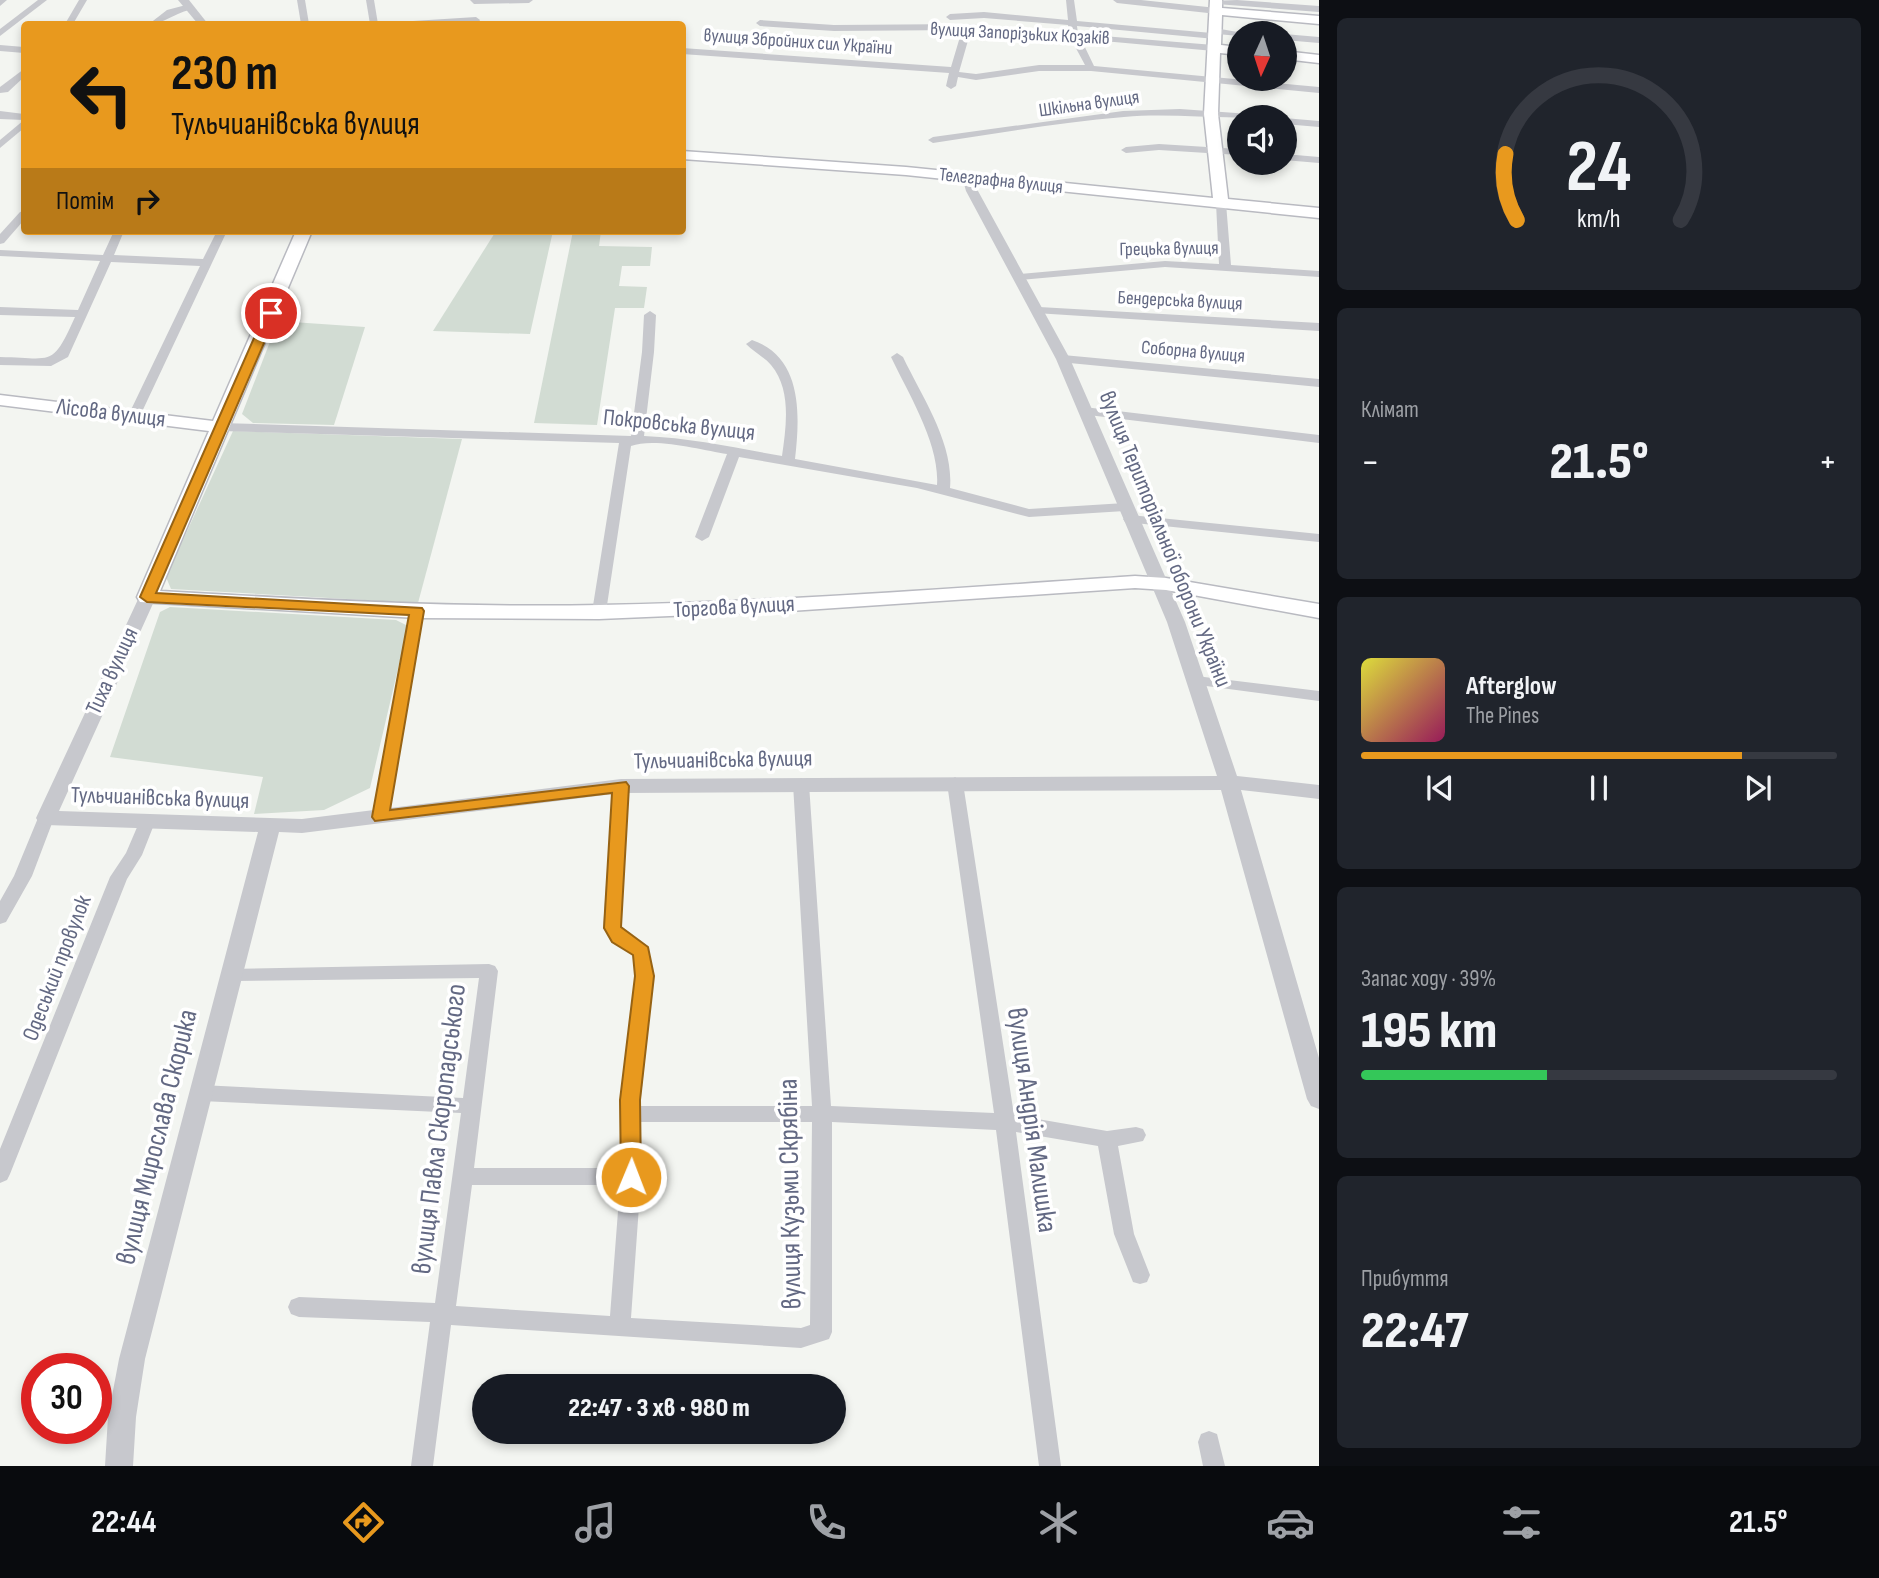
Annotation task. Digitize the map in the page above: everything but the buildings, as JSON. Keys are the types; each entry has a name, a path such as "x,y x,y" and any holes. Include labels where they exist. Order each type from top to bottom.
{"main road":[{"path":"1221,203 1211,114 1216,4 1319,20"},
{"name":"вулиця Запорізьких Козаків","path":"1214,38 1227,45"},
{"path":"1297,56 1319,59"},
{"name":"Телеграфна вулиця","path":"686,155 968,177 1319,213"},
{"name":"Тиха вулиця","path":"147,597 302,235"},
{"name":"Лісова вулиця","path":"0,400 221,427"},
{"name":"Торгова вулиця","path":"147,597 417,611 599,612 1157,583 1319,611"}],"street":[{"path":"0,33 43,0"},
{"path":"71,21 83,0"},
{"path":"301,0 304,21"},
{"path":"370,0 374,21"},
{"path":"477,21 474,1 529,0"},
{"path":"1070,0 1074,35 1091,68"},
{"path":"1117,0 1319,9"},
{"path":"157,21 184,4 200,21"},
{"path":"950,17 984,15 1214,38 1227,35"},
{"name":"вулиця Запорізьких Козаків","path":"760,23 834,29 967,27 1074,35 1214,38"},
{"path":"951,86 967,27"},
{"path":"1297,38 1319,40"},
{"path":"0,48 21,50"},
{"name":"вулиця Збройних сил України","path":"686,51 953,72 976,77 1039,68 1091,68 1319,90"},
{"path":"0,90 5,90 21,75"},
{"name":"Шкільна вулиця","path":"933,140 1123,114 1227,115"},
{"path":"0,115 21,117"},
{"path":"1297,122 1319,124"},
{"path":"0,145 21,126"},
{"path":"1126,150 1159,147 1227,150"},
{"path":"1297,158 1319,160"},
{"name":"вулиця Територіальної оборони України","path":"968,177 972,191 1063,359 1176,622 1229,783 1319,1099"},
{"path":"1221,203 1225,266"},
{"path":"0,241 21,217"},
{"path":"0,362 51,362 64,354 117,235"},
{"path":"134,416 220,235"},
{"path":"0,253 208,263"},
{"name":"Грецька вулиця","path":"1020,277 1145,264 1225,266 1319,274"},
{"path":"0,311 82,314"},
{"name":"Бендерська вулиця","path":"1039,311 1319,327"},
{"path":"599,612 625,443 637,439 652,327 650,315"},
{"path":"752,344 773,357 785,372 792,405 788,460"},
{"path":"897,356 935,444 945,477 943,489"},
{"name":"Соборна вулиця","path":"1063,359 1319,383"},
{"path":"1084,411 1319,439"},
{"name":"Покровська вулиця","path":"221,427 637,439 735,450 943,489 1036,514 1127,513 1319,538"},
{"path":"702,537 735,450"},
{"name":"Тиха вулиця","path":"0,917 23,876 46,818 147,597"},
{"path":"381,817 417,611"},
{"path":"1196,681 1319,696"},
{"name":"вулиця Андрія Малишка","path":"955,783 1005,1122 1050,1466"},
{"name":"Тульчианівська вулиця","path":"46,818 302,826 621,786 660,789 800,784 1229,783 1319,792"},
{"name":"вулиця Кузьми Скрябіна","path":"299,1307 801,1338 821,1332 822,1114 800,784"},
{"path":"620,1325 631,1177 632,1070 645,976 642,951 619,937 612,928 621,786"},
{"name":"Одеський провулок","path":"0,1174 118,877 134,855 147,822"},
{"name":"вулиця Мирослава Скорика","path":"119,1466 122,1418 130,1369 270,826"},
{"name":"вулиця Павла Скоропадського","path":"232,974 489,971 463,1176 434,1360 422,1466"},
{"path":"201,1093 472,1106"},
{"path":"631,1114 822,1114 1005,1122 1107,1139 1136,1135"},
{"path":"1107,1139 1124,1234 1140,1275"},
{"path":"463,1176 631,1177"},
{"path":"1209,1441 1214,1466"}],"shaded area":[{"path":"493,235 552,235 530,334 433,331"},
{"path":"572,235 600,235 599,246 652,247 650,266 622,266 619,286 647,287 644,308 615,308 597,425 534,423"},
{"path":"278,321 365,327 334,425 253,423 242,414"},
{"path":"233,431 462,439 418,603 171,589 166,577"},
{"path":"170,607 396,620 408,626 370,788 324,810 254,814 263,777 110,757 160,612"}],"route":[{"path":"271,313 147,597 417,611 381,817 621,786 612,928 619,937 642,951 645,976 637,1053 632,1070 631,1177"}]}
